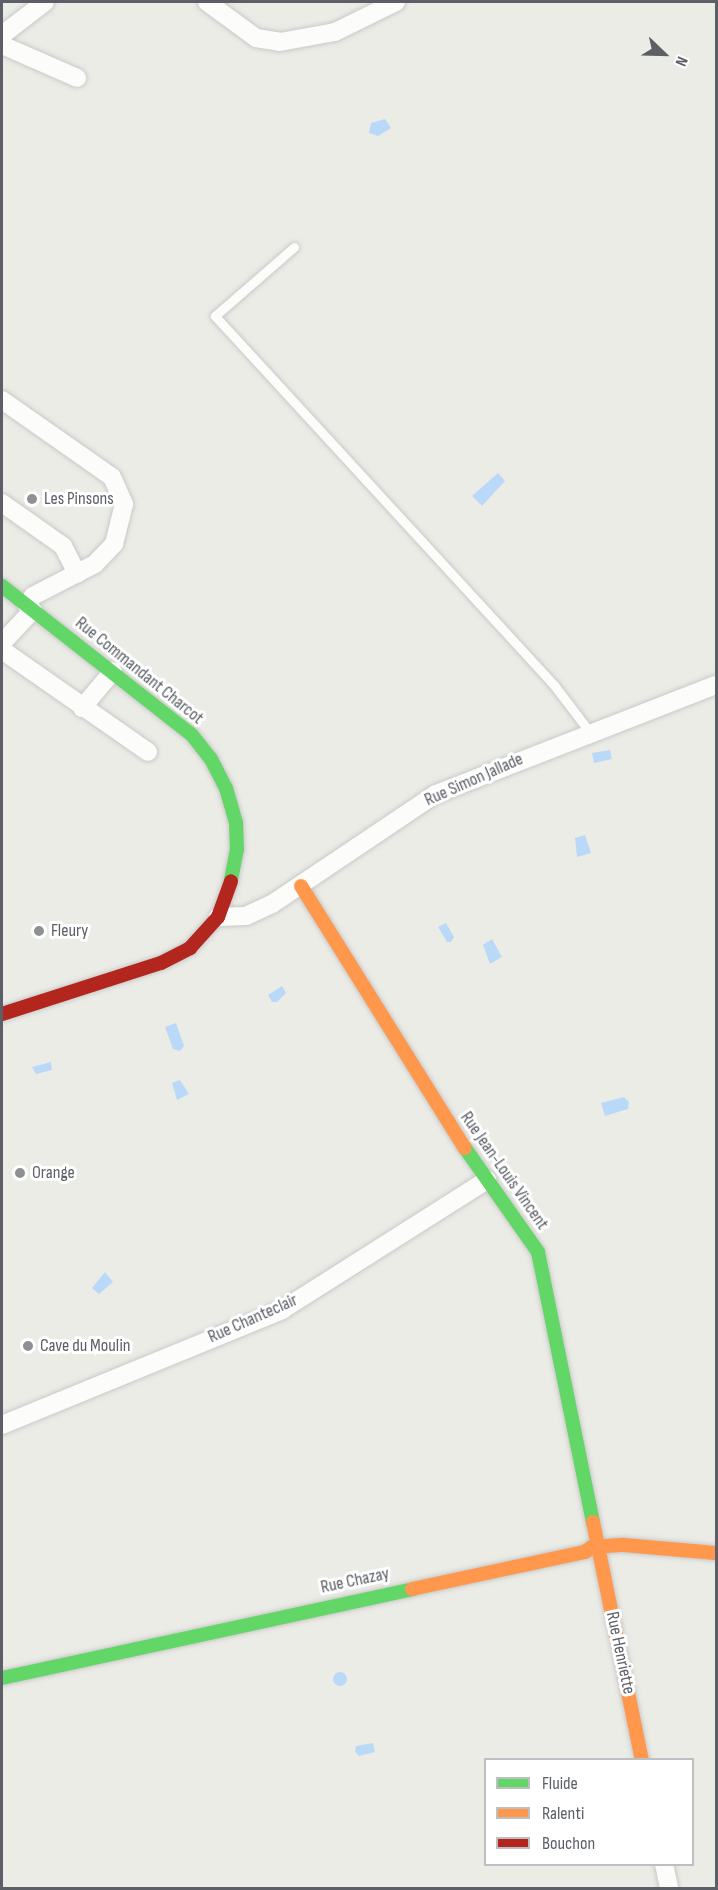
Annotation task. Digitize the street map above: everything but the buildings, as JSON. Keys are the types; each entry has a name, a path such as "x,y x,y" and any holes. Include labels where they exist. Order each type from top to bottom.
{"street":[{"path":"2,36 45,2"},
{"path":"207,2 256,38 280,42 335,32 396,2"},
{"path":"2,45 77,78"},
{"path":"2,400 112,477 124,504 114,544 95,564 33,596 30,608 2,643"},
{"path":"2,503 63,546 77,574"},
{"name":"Rue Commandant Charcot","path":"2,586 192,735 211,759 226,788 236,822 237,849 229,891 218,917 189,948 161,963 2,1014"},
{"path":"2,650 148,752"},
{"path":"82,708 113,671"},
{"name":"Rue Simon Jallade","path":"218,917 249,916 302,886 436,794 590,731 717,685"},
{"name":"Rue Jean-Louis Vincent","path":"302,886 487,1180 538,1252 599,1546"},
{"name":"Rue Chanteclair","path":"2,1425 282,1310 487,1180"},
{"name":"Rue Chazay","path":"2,1678 599,1546 717,1553"},
{"name":"Rue Henriette","path":"599,1546 642,1758"},
{"path":"664,1866 669,1888"}],"lane":[{"path":"294,247 215,316 554,685 590,731"}],"water":[{"path":"385,119 391,128 378,136 369,133 371,123"},
{"path":"498,473 505,481 482,506 472,496"},
{"path":"610,750 612,759 594,763 592,753"},
{"path":"585,835 591,853 577,857 575,838"},
{"path":"446,923 454,937 451,942 447,942 438,927"},
{"path":"492,939 502,957 490,964 483,945"},
{"path":"282,986 286,993 277,1002 272,1002 268,995"},
{"path":"176,1023 184,1046 180,1051 173,1049 165,1027"},
{"path":"51,1062 52,1070 36,1074 32,1067"},
{"path":"180,1080 189,1094 177,1100 172,1083"},
{"path":"624,1097 629,1102 628,1109 605,1116 601,1103"},
{"path":"105,1272 113,1282 99,1294 92,1288"},
{"path":"340,1672 345,1674 347,1679 345,1684 340,1686 335,1684 333,1679 335,1674"},
{"path":"373,1743 375,1752 359,1756 355,1752 356,1746"}],"traffic: fast":[{"path":"2,586 192,735 211,759 226,788 236,822 237,849 231,881"},
{"path":"465,1148 538,1252 593,1522"},
{"path":"2,1678 412,1589"}],"traffic: slow":[{"path":"301,886 465,1148"},
{"path":"593,1522 642,1758"},
{"path":"412,1589 585,1552 592,1547 624,1545 716,1553"}],"traffic: jam":[{"path":"2,1014 161,963 190,948 218,917 231,881"}],"place":[{"name":"Les Pinsons","path":"32,499"},
{"name":"Fleury","path":"39,931"},
{"name":"Orange","path":"20,1173"},
{"name":"Cave du Moulin","path":"28,1346"}]}
